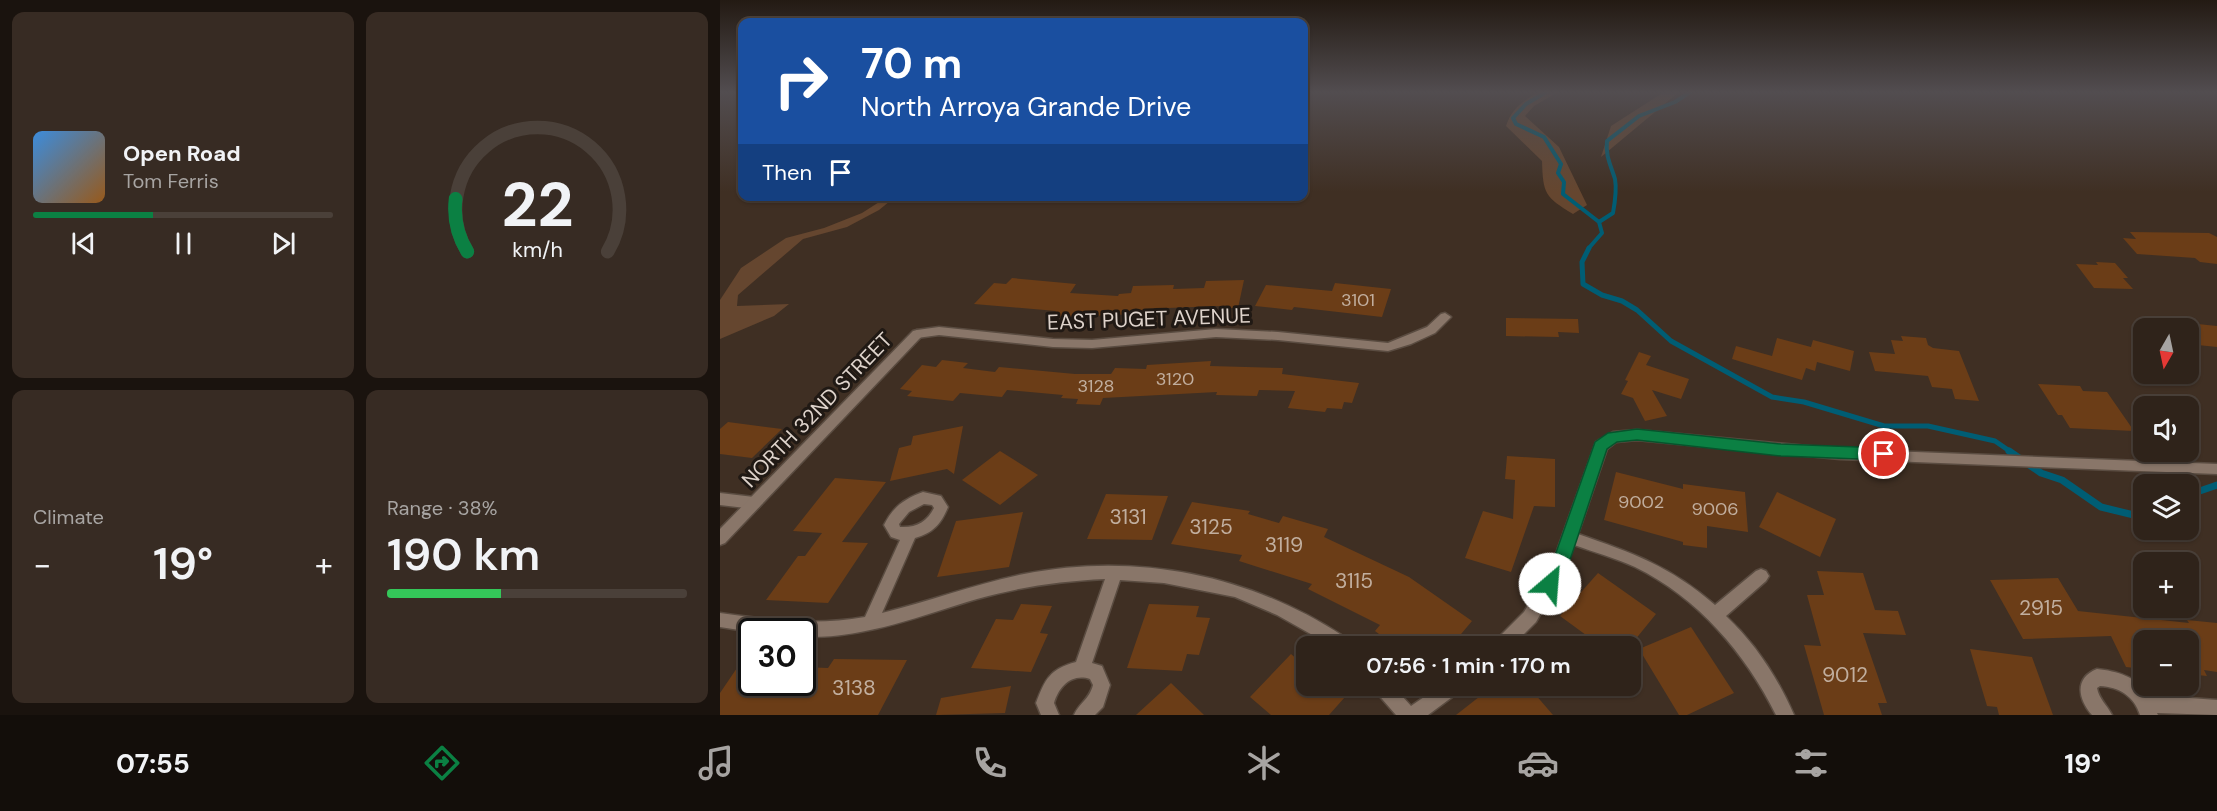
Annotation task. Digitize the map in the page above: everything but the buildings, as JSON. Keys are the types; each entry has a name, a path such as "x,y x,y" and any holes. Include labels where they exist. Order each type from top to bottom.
{"street":[{"name":"EAST PUGET AVENUE","path":"917,334 939,332 1053,343 1092,344 1216,333 1278,336 1388,347 1431,330 1445,317"},
{"name":"NORTH 32ND STREET","path":"720,539 917,334"},
{"path":"1511,636 1530,617 1559,567 1601,446 1613,437 1637,435 1840,454 2217,469"},
{"path":"720,499 754,503"},
{"path":"870,623 909,535"},
{"path":"1570,537 1643,564 1697,599 1732,630 1762,670 1785,715"},
{"path":"1082,668 1115,571"},
{"path":"720,620 786,630 840,629 897,618 997,587 1082,573 1115,571 1146,572 1184,578 1242,592 1281,607 1328,636"},
{"path":"1715,615 1761,576"},
{"path":"1050,715 1045,703 1051,686 1065,673 1082,668 1096,672 1102,685 1097,701 1083,715"},
{"path":"2103,715 2091,701 2088,686 2097,677 2114,678 2133,688 2148,709 2217,709"},
{"path":"1391,696 1407,715"},
{"path":"1414,715 1440,696"}],"shaded area":[{"path":"1535,125 1559,147 1587,205 1573,214 1556,203 1547,194 1545,188 1542,161 1506,126"},
{"path":"1639,125 1601,157 1611,126"},
{"path":"881,201 890,201 879,210 847,227 803,239 738,295 737,306 789,304 774,316 720,339 720,300 741,268 786,238 824,228 862,213"}],"waterway":[{"path":"1519,125 1544,137 1561,164 1558,173 1564,182 1563,194 1599,222"},
{"path":"1599,222 1613,213 1616,196 1607,141 1627,125"},
{"path":"1588,249 1602,233 1599,222"},
{"path":"1589,248 1582,262 1583,284 1602,295 1622,301 1637,310 1671,341 1772,397 1804,402 1884,426 1928,426 1995,441 2011,452"},
{"path":"2009,451 2041,473 2062,480 2101,507 2133,515"},
{"path":"2199,491 2217,485"}],"route":[{"path":"1550,584 1559,567 1601,446 1613,437 1637,435 1781,450 1884,454"}]}
